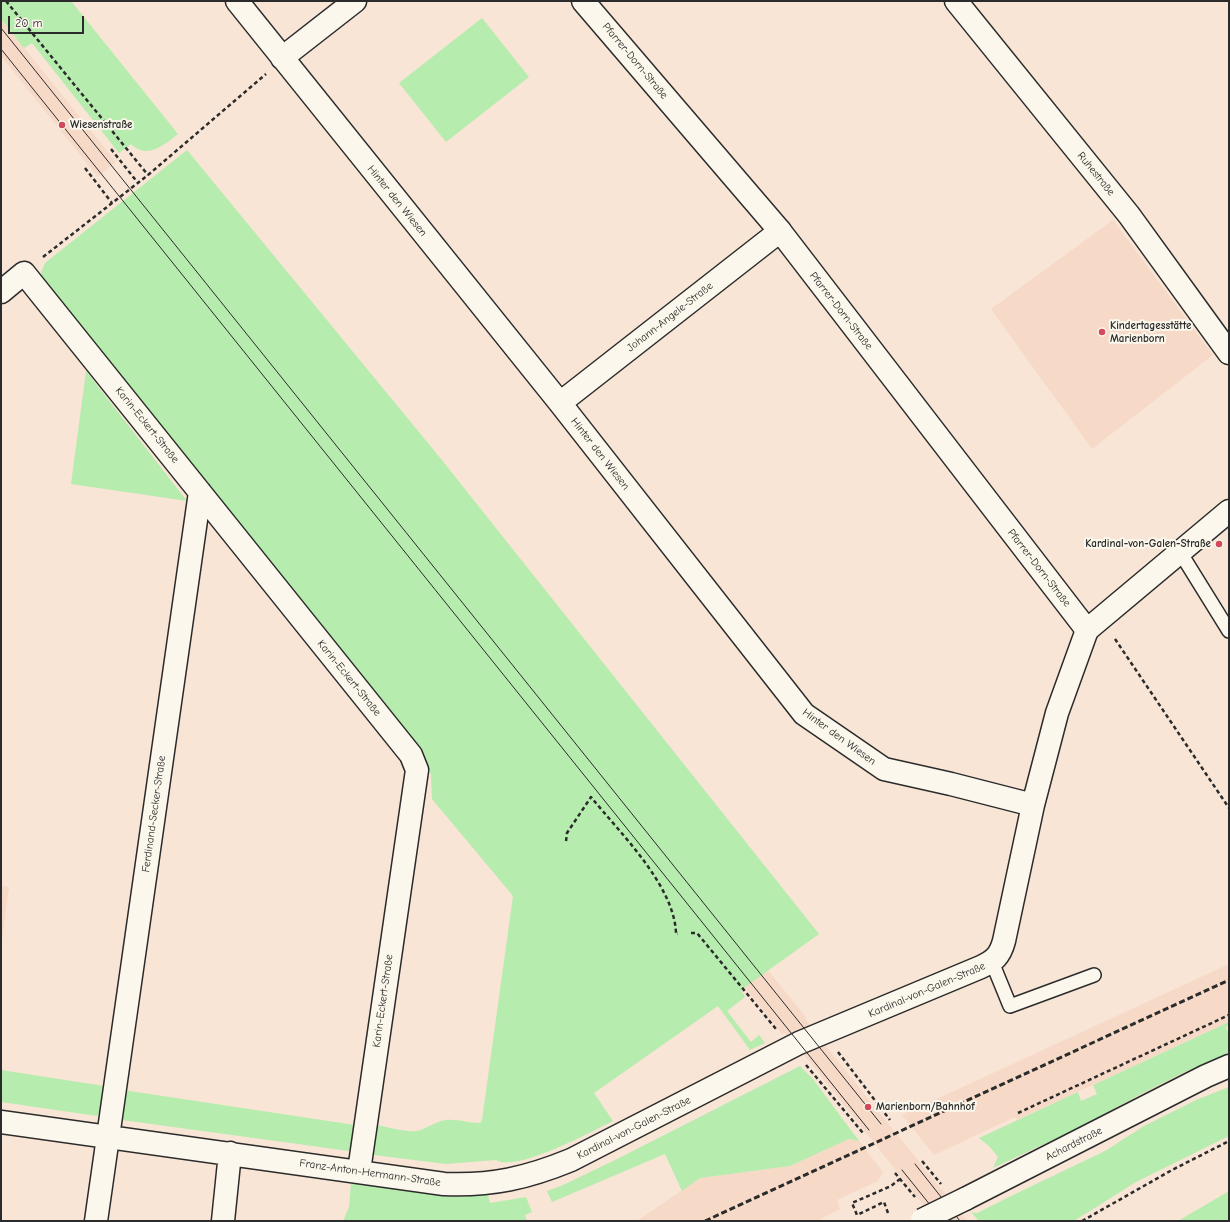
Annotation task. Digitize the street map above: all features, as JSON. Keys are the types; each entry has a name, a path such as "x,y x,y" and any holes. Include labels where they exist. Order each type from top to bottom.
{"street":[{"name":"Hinter den Wiesen","path":"236,1 560,404 804,714 884,769 951,784 1033,806"},
{"path":"282,58 355,1"},
{"name":"Pfarrer-Dorn-Straße","path":"583,1 780,231 1094,624"},
{"name":"Ruhestraße","path":"956,1 1129,215 1229,353"},
{"name":"Johann-Angele-Straße","path":"560,404 780,231"},
{"path":"1,292 24,273"},
{"name":"Karin-Eckert-Straße","path":"24,273 411,755 417,770 359,1171"},
{"name":"Ferdinand-Secker-Straße","path":"96,1221 200,492"},
{"path":"1094,624 1229,511"},
{"name":"Kardinal-von-Galen-Straße","path":"509,1180 531,1175 571,1160 992,962 999,956 1004,941 1033,806 1057,713 1094,624"},
{"name":"Achardstraße","path":"920,1214 965,1198 1206,1076 1229,1066"},
{"name":"Franz-Anton-Hermann-Straße","path":"1,1122 444,1184 480,1184 509,1180"},
{"path":"223,1221 230,1153"}],"lane":[{"path":"1180,552 1229,632"},
{"path":"992,962 1010,1006 1094,975"}],"path":[{"path":"6,1 148,175"},
{"path":"24,273 148,175 267,73 282,58"},
{"path":"111,149 138,183"},
{"path":"85,168 112,203"},
{"path":"1094,624 1229,808"},
{"path":"566,841 567,833 591,797 659,881 671,908 675,921 676,934 678,934"},
{"path":"691,933 697,933 863,1133"},
{"path":"1018,1113 1229,1015"},
{"path":"852,1071 890,1120"},
{"path":"1082,1221 1172,1170 1229,1141"},
{"path":"922,1161 932,1173"},
{"path":"895,1173 920,1214"},
{"path":"888,1213 884,1202 857,1214 852,1203 891,1186 900,1179"}],"shaded area":[{"path":"1,19 116,162 98,177 1,56"},
{"name":"Kindertagesstätte Marienborn","path":"1113,220 1213,355 1092,449 991,309"},
{"path":"608,774 805,1016 807,1022 832,1054 967,1221 936,1221 810,1062 785,1033 782,1034 691,920"},
{"path":"1,886 9,887 1,946"},
{"path":"1229,964 1229,1022 1017,1120 1015,1117 934,1155 902,1115"},
{"path":"849,1139 859,1141 883,1172 878,1181 837,1200 840,1209 821,1219 821,1221 637,1221 700,1178 790,1166"}],"green space":[{"path":"1,1 71,1 178,134 161,146 149,151 137,149 131,144 119,153 32,43 24,48 1,19"},
{"path":"482,18 529,77 446,142 399,83"},
{"path":"187,150 437,454 819,934 741,990 745,997 727,1011 751,1042 759,1035 765,1043 750,1050 718,1006 594,1093 613,1121 572,1141 536,1156 520,1161 506,1162 496,1160 446,1164 374,1155 371,1147 376,1125 401,1130 417,1131 446,1120 480,1123 482,1120 513,896 432,799 431,775 424,753 45,288 41,273 45,263"},
{"path":"86,371 187,501 71,484"},
{"path":"1229,1022 1229,1026 1226,1027 1229,1035 1229,1054 1187,1071 1139,1095 1083,1126 993,1168 998,1157 990,1147 979,1138 1078,1092 1081,1101 1097,1094 1093,1085"},
{"path":"800,1066 813,1079 859,1141 849,1139 790,1166 700,1178 682,1191 665,1154 552,1202 547,1191 561,1186 615,1160"},
{"path":"1,1070 104,1086 101,1109 97,1116 1,1102"},
{"path":"1229,1087 1229,1136 1136,1182 1074,1221 979,1221 971,1212 977,1213 1105,1151 1144,1126 1196,1100"},
{"path":"123,1090 355,1125 352,1146 349,1151 122,1120 120,1114"},
{"path":"351,1183 443,1196 457,1197 488,1195 490,1203 526,1197 532,1212 525,1215 527,1221 343,1221 349,1207"},
{"path":"1229,1191 1229,1221 1178,1221"}],"tram line":[{"path":"1,28 881,1124"},
{"path":"1,49 869,1130"},
{"path":"915,1164 960,1221"},
{"path":"902,1170 943,1221"}],"railway":[{"path":"705,1221 1229,980"}],"place":[{"name":"Wiesenstraße","path":"62,125"},
{"name":"Kindertagesstätte Marienborn","path":"1102,332"},
{"name":"Kardinal-von-Galen-Straße","path":"1219,544"},
{"name":"Marienborn/Bahnhof","path":"868,1107"}]}
